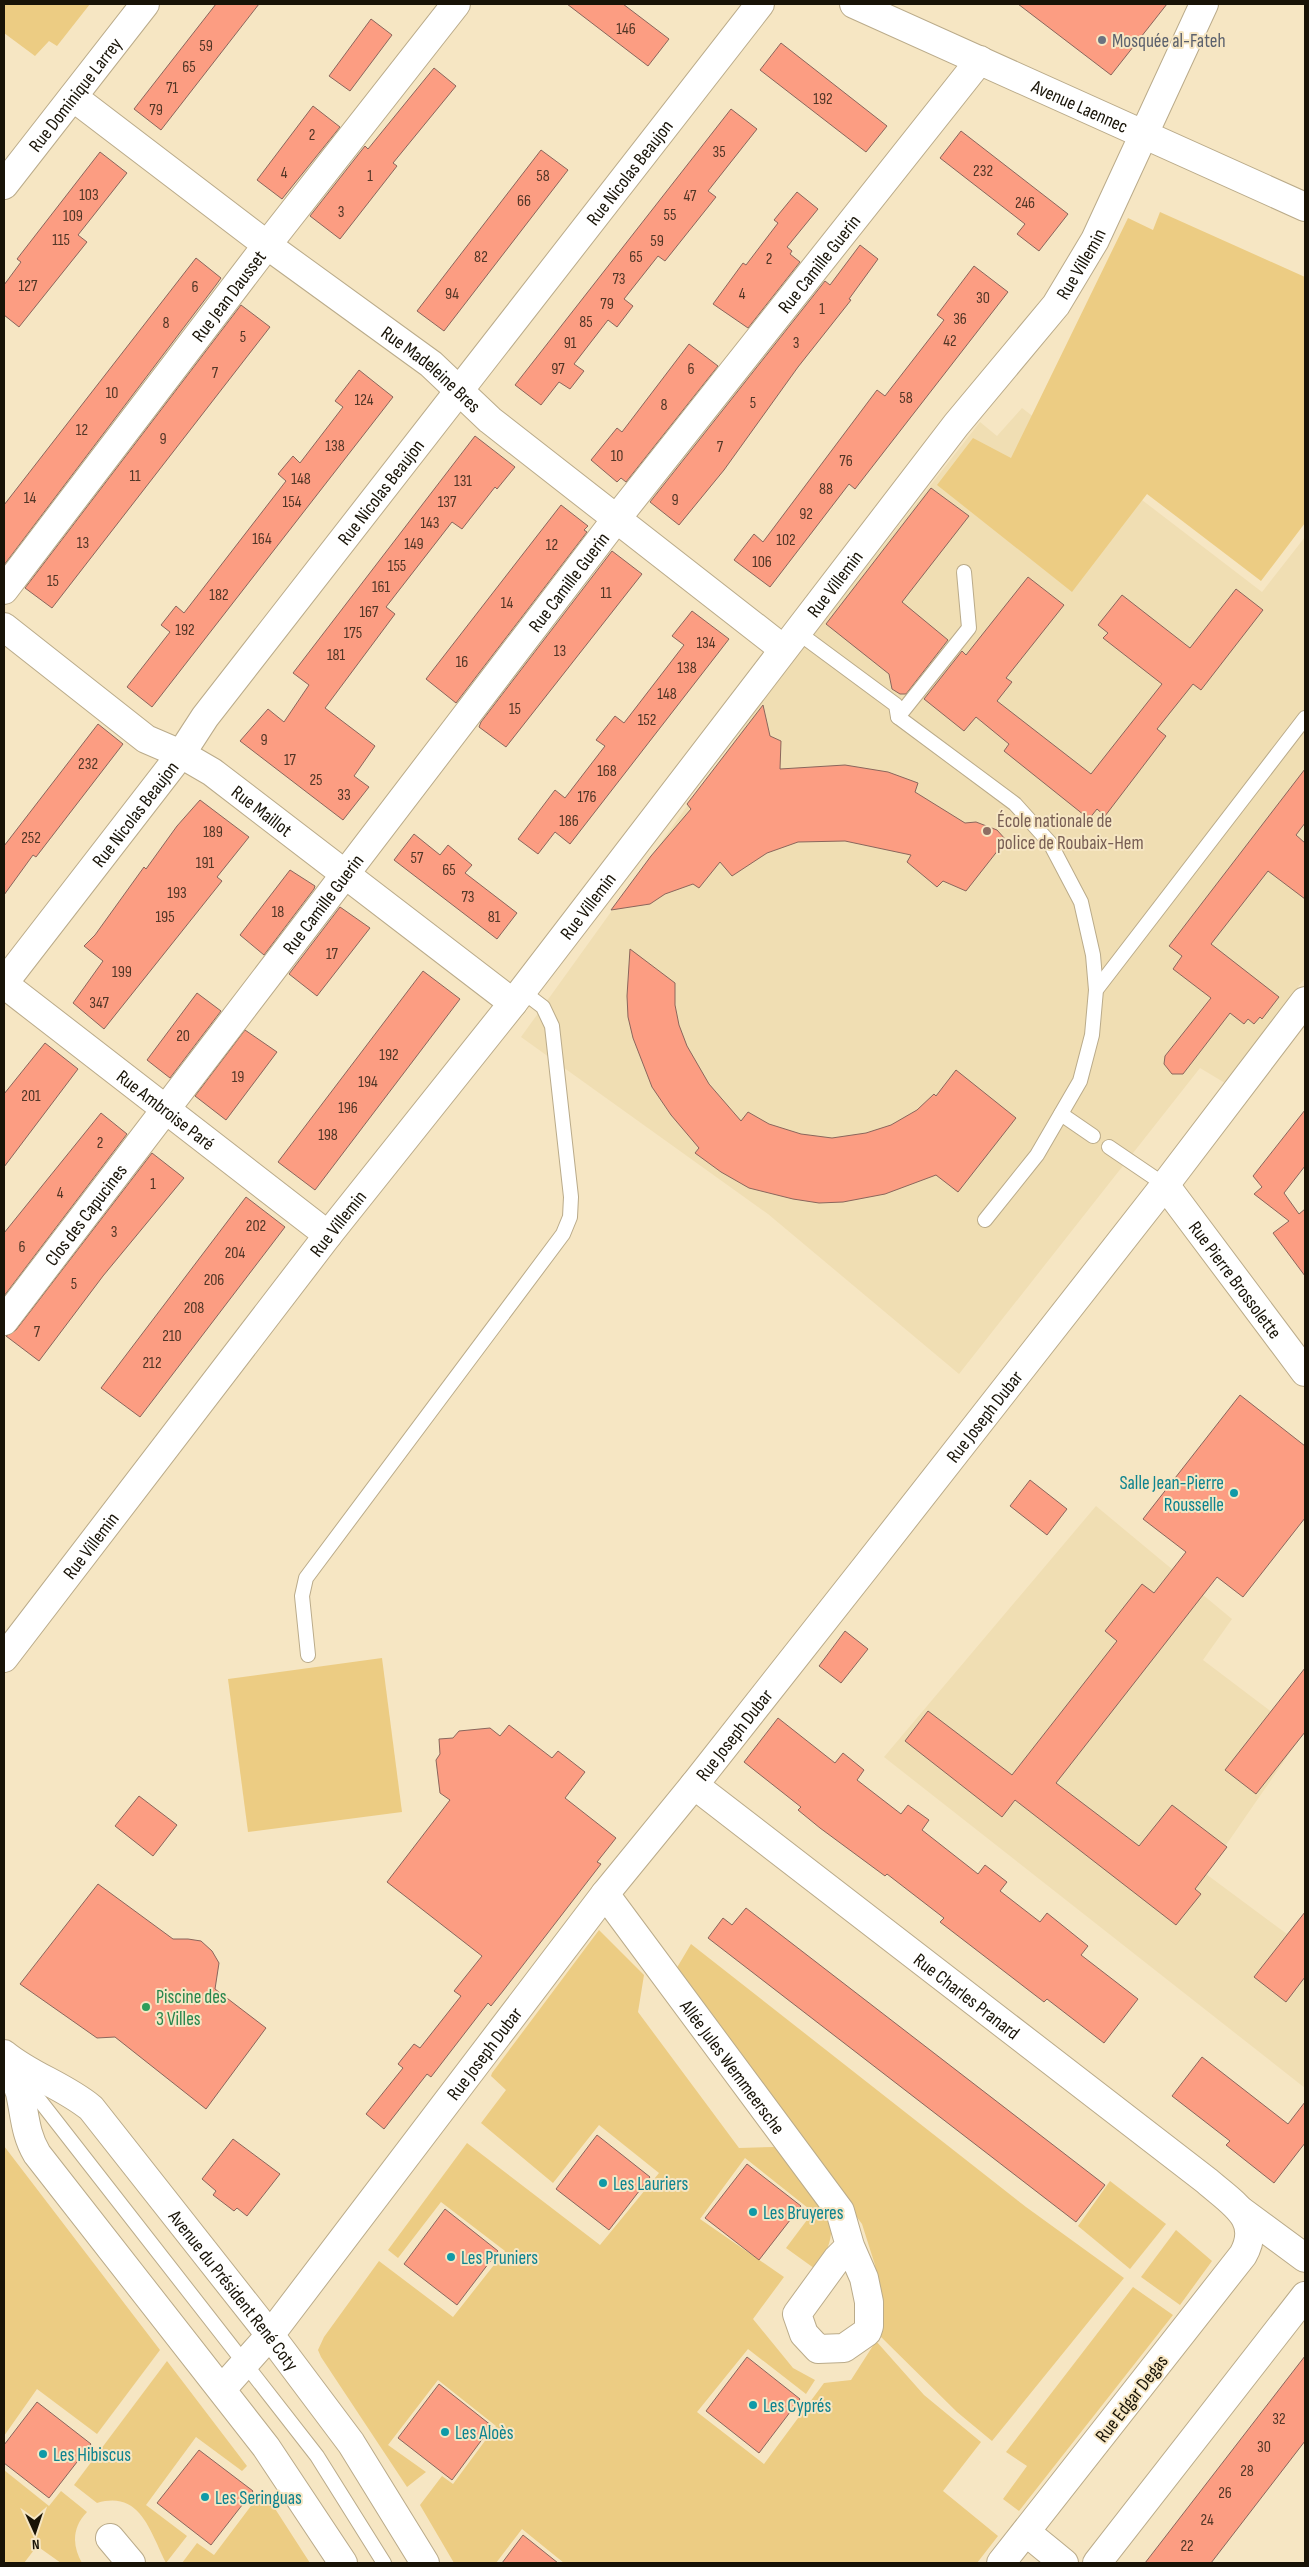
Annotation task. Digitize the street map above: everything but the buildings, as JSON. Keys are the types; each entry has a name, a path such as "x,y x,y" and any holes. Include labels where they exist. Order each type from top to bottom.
{"street":[{"name":"Rue Dominique Larrey","path":"4,185 145,4"},
{"name":"Rue Jean Dausset","path":"4,590 267,244 456,4"},
{"name":"Rue Nicolas Beaujon","path":"4,983 181,754 205,717 460,392 760,4"},
{"name":"Avenue Laennec","path":"854,4 1305,208"},
{"name":"Rue Villemin","path":"4,1658 328,1235 518,996 789,640 956,425 1056,304 1095,240 1204,4"},
{"name":"Rue Camille Guerin","path":"165,1109 617,518 980,60"},
{"name":"Rue Madeleine Bres","path":"73,97 267,244 430,364 490,420 617,518 789,640"},
{"name":"Rue Maillot","path":"4,628 146,739 181,754 212,772 345,876 518,996"},
{"name":"Rue Ambroise Paré","path":"4,983 328,1235"},
{"name":"Rue Joseph Dubar","path":"222,2389 270,2335 605,1894 694,1785 1165,1185 1305,1001"},
{"name":"Clos des Capucines","path":"4,1321 165,1109"},
{"name":"Rue Pierre Brossolette","path":"1165,1185 1305,1372"},
{"name":"Rue Charles Pranard","path":"694,1785 1192,2170 1245,2219 1305,2258"},
{"name":"Allée Jules Wemmeersche","path":"605,1894 834,2201 842,2216 850,2246"},
{"name":"Avenue du Président René Coty","path":"4,2055 38,2077 72,2092 91,2108 270,2335 351,2443 424,2563"},
{"path":"4,2055 15,2077 25,2125 30,2142 37,2154 222,2389 297,2490 343,2563"},
{"name":"Rue Edgar Degas","path":"1001,2563 1243,2256 1250,2239 1245,2219"},
{"path":"1097,2563 1305,2296"},
{"path":"1026,2532 1064,2563"},
{"path":"110,2538 131,2563"}],"lane":[{"path":"898,717 969,628 964,572"},
{"path":"789,640 896,705 898,717 1015,804 1050,843 1081,902 1093,955 1096,990 1092,1035 1080,1081 1037,1155 985,1220"},
{"path":"1096,990 1305,718"},
{"path":"308,1654 302,1596 306,1578 563,1234 570,1217 572,1197 552,1026 543,1007 518,996"},
{"path":"1061,1114 1093,1136"},
{"path":"1109,1147 1165,1185"},
{"path":"4,2055 170,2268 247,2363 317,2456 384,2563"}],"shaded area":[{"path":"4,4 90,4 57,46 49,41 35,56 4,33"},
{"path":"1160,212 1305,277 1305,523 1261,581 1147,494 1072,592 937,485 973,438 1011,458 1128,218 1153,230"},
{"name":"École nationale de police de Roubaix-Hem","path":"1022,408 1262,592 1305,537 1305,978 1225,1083 1200,1068 959,1374 768,1214 521,1037 775,684 980,422 997,436"},
{"path":"1096,1506 1232,1619 1203,1660 1302,1735 1206,1874 1287,1934 1305,1912 1305,2088 884,1757"},
{"path":"382,1658 402,1812 248,1832 228,1679"},
{"path":"599,1930 644,1975 638,2012 739,2148 774,2147 819,2199 830,2223 831,2234 828,2248 818,2271 786,2248 813,2212 745,2158 700,2219 784,2277 753,2319 793,2368 815,2380 806,2394 748,2349 697,2412 764,2464 824,2383 851,2380 876,2341 924,2395 981,2442 943,2491 998,2536 977,2563 564,2563 522,2529 496,2563 454,2563 420,2505 442,2476 453,2484 496,2426 438,2380 388,2445 426,2472 407,2487 321,2357 318,2350 324,2337 379,2261 453,2317 505,2251 441,2202 398,2258 388,2250 467,2143 600,2245 659,2173 599,2125 553,2183 481,2123 506,2090 491,2076 492,2073"},
{"path":"691,1944 1026,2207 1124,2278 992,2441 957,2412 877,2333 880,2305 875,2265 862,2224 675,1971"},
{"path":"4,2146 160,2350 97,2434 37,2389 4,2436"},
{"path":"1110,2181 1166,2224 1130,2269 1078,2226"},
{"path":"1176,2230 1212,2261 1180,2305 1141,2277"},
{"path":"1133,2287 1173,2315 1019,2511 1003,2499 1027,2466 1006,2452"},
{"path":"167,2361 247,2466 242,2471 196,2437 146,2505 187,2536 166,2563 149,2527 134,2508 124,2503 112,2501 97,2503 74,2485"},
{"path":"4,2470 49,2506 61,2491 87,2512 78,2524 75,2537 76,2550 82,2563 61,2563 37,2546 24,2563 4,2563"},
{"path":"263,2490 310,2563 182,2563 197,2543 214,2555"}],"place":[{"name":"Mosquée al-Fateh","path":"1102,40"},
{"name":"École nationale de police de Roubaix-Hem","path":"987,831"},
{"name":"Salle Jean-Pierre Rousselle","path":"1234,1493"},
{"name":"Piscine des 3 Villes","path":"146,2007"},
{"name":"Les Lauriers","path":"603,2183"},
{"name":"Les Bruyeres","path":"753,2212"},
{"name":"Les Pruniers","path":"451,2257"},
{"name":"Les Cyprés","path":"753,2405"},
{"name":"Les Aloès","path":"445,2432"},
{"name":"Les Hibiscus","path":"43,2454"},
{"name":"Les Seringuas","path":"205,2497"}]}
